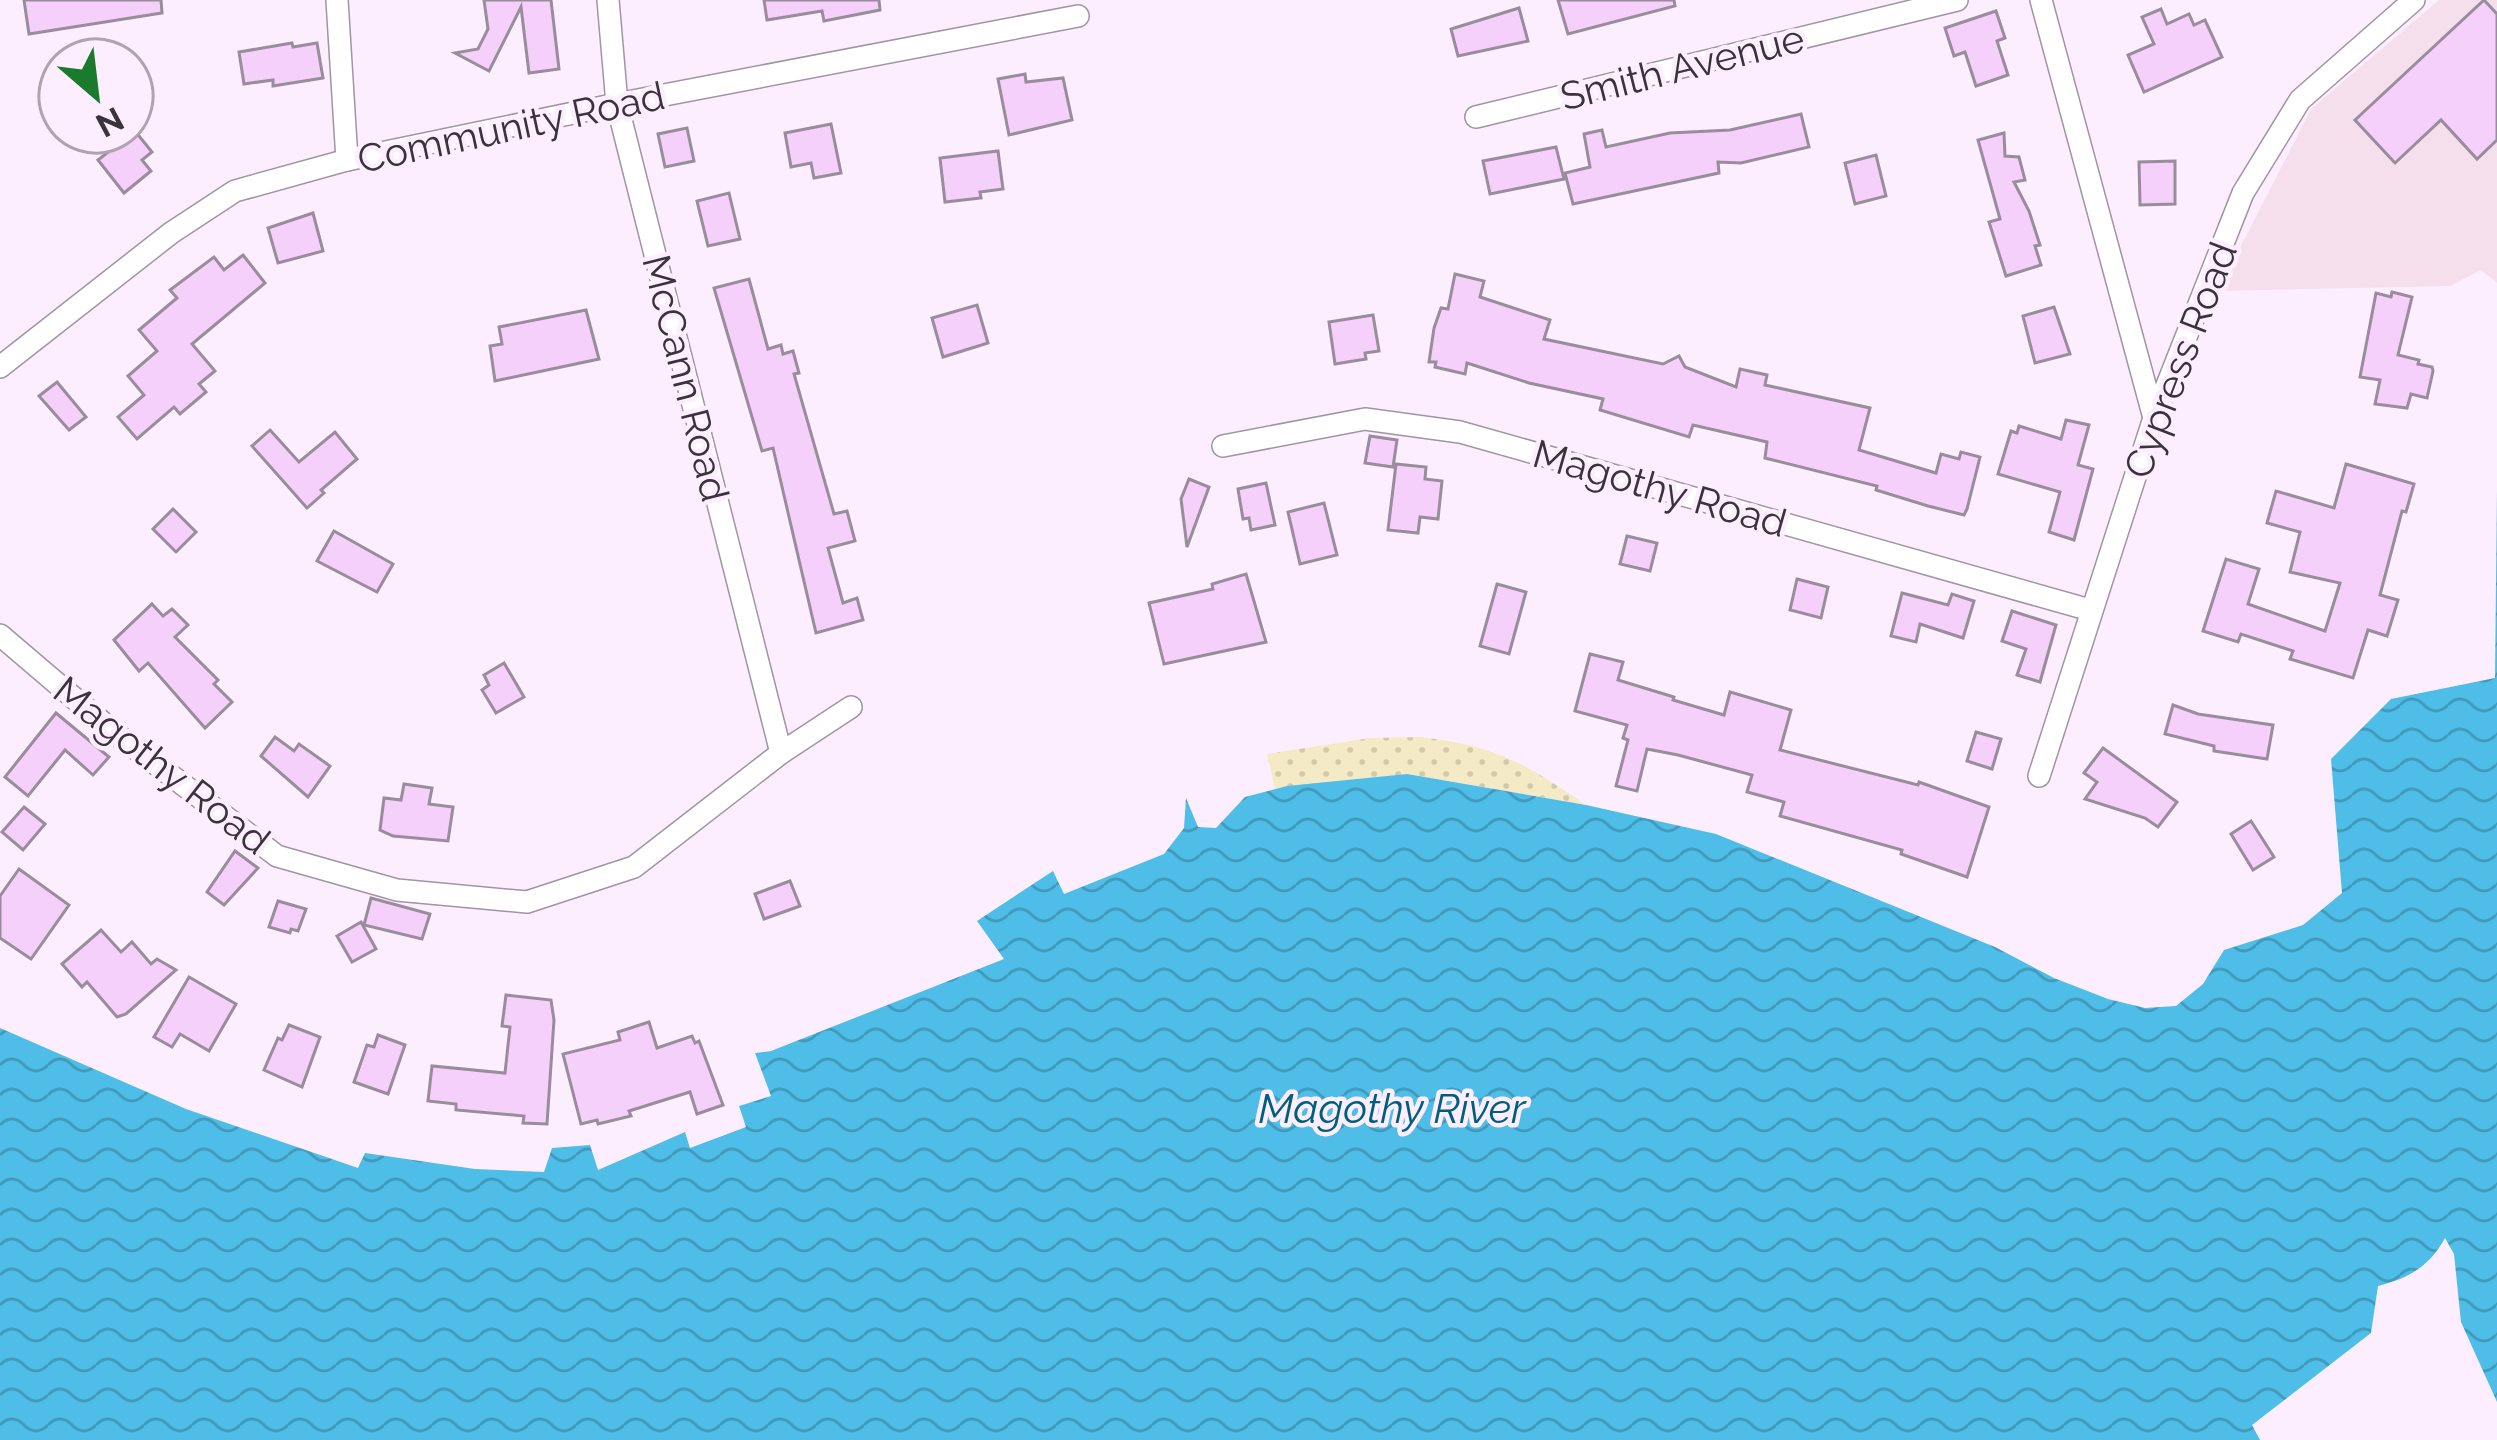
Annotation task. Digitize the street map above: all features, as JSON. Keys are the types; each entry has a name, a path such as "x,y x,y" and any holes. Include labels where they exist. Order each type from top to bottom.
{"street":[{"path":"337,0 347,160"},
{"name":"McCann Road","path":"608,0 616,104 781,753"},
{"name":"Smith Avenue","path":"1476,117 1957,0"},
{"path":"2041,0 2154,418"},
{"name":"Cypress Road","path":"2039,776 2154,418 2243,194 2300,100 2414,0"},
{"name":"Community Road","path":"0,367 171,233 236,191 347,160 616,104 1078,16"},
{"name":"Magothy Road","path":"1223,446 1365,419 1460,432 2090,610"},
{"name":"Magothy Road","path":"0,635 115,734 277,856 397,890 527,902 634,867 781,753 851,707"}],"shaded area":[{"path":"2439,0 2497,0 2497,283 2481,270 2450,286 2218,291 2311,109"}],"sand":[{"path":"1420,737 1469,745 1509,759 1586,805 1407,774 1275,789 1267,754 1370,738"}],"water":[{"name":"Magothy River","path":"2497,489 2497,1402 2461,1322 2454,1254 2445,1238 2417,1270 2378,1286 2371,1333 2252,1425 2260,1440 0,1440 0,1028 186,1109 358,1168 365,1153 475,1169 544,1172 552,1148 590,1145 598,1170 685,1132 690,1148 746,1127 739,1106 771,1096 755,1053 771,1051 1004,959 977,921 1053,871 1064,894 1164,854 1184,828 1186,798 1198,827 1216,828 1245,797 1287,786 1407,774 1586,805 1716,834 1995,947 2108,999 2145,1008 2176,1006 2203,984 2224,950 2303,925 2342,893 2331,759 2391,699 2495,678"}],"building":[{"path":"24,0 161,0 162,13 29,34"},
{"path":"484,0 551,0 559,69 529,73 521,7 489,71 455,53 478,49 488,29"},
{"path":"764,0 879,0 880,10 824,21 822,11 767,20"},
{"path":"1558,0 1674,0 1675,6 1568,34"},
{"path":"2484,0 2497,14 2497,140 2477,159 2441,120 2395,163 2355,120"},
{"path":"1519,8 1528,41 1458,56 1451,29"},
{"path":"2161,9 2167,24 2189,14 2194,25 2205,20 2222,57 2144,92 2128,55 2154,44 2142,17"},
{"path":"1996,11 2005,38 1997,41 2008,75 1976,86 1965,52 1954,56 1945,28"},
{"path":"292,43 293,47 317,43 323,78 273,86 273,80 244,84 239,52"},
{"path":"1025,74 1026,82 1063,78 1072,120 1009,135 998,79"},
{"path":"1801,114 1809,147 1741,163 1718,162 1719,173 1573,204 1565,173 1590,167 1584,134 1602,130 1606,147 1670,133 1730,130"},
{"path":"831,124 841,173 814,178 811,163 791,167 785,133"},
{"path":"687,128 694,161 665,167 658,134"},
{"path":"2004,133 2005,156 2019,157 2025,180 2014,182 2029,211 2041,265 2006,276 1989,222 2000,219 1978,140"},
{"path":"1556,147 1564,179 1490,194 1483,161"},
{"path":"998,151 1003,189 980,192 981,198 945,202 940,158"},
{"path":"1876,155 1886,196 1855,204 1845,163"},
{"path":"147,156 142,160 151,171 124,193 98,160"},
{"path":"2175,161 2175,204 2140,205 2139,162"},
{"path":"729,193 740,239 708,246 697,201"},
{"path":"313,213 323,251 278,263 268,228"},
{"path":"243,255 265,283 192,344 215,371 199,384 206,392 180,414 174,407 137,439 118,417 144,395 128,376 157,351 139,330 177,298 170,290 214,257 224,270"},
{"path":"1455,274 1484,281 1480,297 1550,320 1544,339 1663,364 1679,356 1685,367 1736,387 1740,369 1767,375 1765,385 1870,408 1859,450 1936,473 1941,454 1959,459 1961,452 1980,457 1967,509 1964,515 1928,506 1876,490 1877,486 1765,458 1767,442 1693,425 1689,437 1600,410 1603,399 1467,363 1465,374 1435,367 1436,362 1429,362 1434,328 1441,308 1448,309"},
{"path":"749,279 768,349 781,345 783,354 793,351 799,373 794,374 834,514 847,511 855,541 828,548 843,603 857,598 863,620 816,633 773,448 762,451 714,288"},
{"path":"2392,292 2412,297 2398,355 2419,360 2418,364 2433,371 2427,398 2411,394 2407,408 2375,404 2380,380 2360,377 2376,293 2391,297"},
{"path":"977,305 988,343 943,357 932,318"},
{"path":"2054,307 2070,354 2035,363 2023,316"},
{"path":"586,310 599,359 495,381 490,346 502,344 499,327"},
{"path":"1373,315 1379,351 1365,353 1366,359 1335,364 1329,322"},
{"path":"57,382 86,417 69,430 39,396"},
{"path":"2066,420 2089,425 2078,465 2093,469 2074,540 2049,532 2060,492 1998,474 2011,431 2017,433 2019,426 2061,439"},
{"path":"270,430 299,462 335,432 357,459 307,508 252,446"},
{"path":"1370,436 1397,440 1393,467 1365,463"},
{"path":"1396,464 1426,467 1425,479 1442,481 1438,519 1420,517 1418,533 1388,530"},
{"path":"2346,464 2414,484 2380,595 2398,600 2387,636 2368,630 2353,678 2290,659 2293,651 2241,634 2238,642 2203,631 2226,559 2259,569 2248,604 2325,631 2340,583 2290,572 2300,532 2267,523 2276,491 2334,508"},
{"path":"1189,479 1209,487 1187,547 1181,499"},
{"path":"1266,483 1275,525 1251,530 1249,518 1243,519 1238,489"},
{"path":"1324,503 1337,555 1300,564 1288,512"},
{"path":"173,509 196,532 176,552 153,529"},
{"path":"334,531 393,564 377,592 317,561"},
{"path":"1627,536 1657,543 1650,571 1620,564"},
{"path":"1246,574 1266,642 1164,664 1149,603 1213,589 1212,584"},
{"path":"1797,579 1828,587 1821,618 1790,610"},
{"path":"1497,584 1526,592 1509,654 1480,646"},
{"path":"1902,593 1948,605 1952,594 1974,601 1963,638 1920,624 1916,642 1891,636"},
{"path":"152,604 163,616 172,609 188,625 175,637 218,680 214,684 232,702 205,728 148,663 139,671 114,640"},
{"path":"2012,611 2056,625 2040,682 2017,675 2026,649 2002,641"},
{"path":"1590,654 1623,662 1618,680 1724,715 1730,692 1791,710 1780,750 1919,782 1989,807 1967,877 1901,854 1902,850 1780,816 1784,802 1747,792 1752,775 1678,755 1647,749 1637,791 1616,786 1628,740 1623,738 1627,725 1575,711"},
{"path":"504,663 524,697 496,713 482,690 489,685 484,675"},
{"path":"2173,705 2198,714 2273,725 2267,759 2214,751 2214,746 2165,734"},
{"path":"56,713 109,757 93,775 65,750 28,796 5,777"},
{"path":"1976,732 2001,739 1992,769 1967,761"},
{"path":"275,737 294,751 299,744 330,766 308,797 261,756"},
{"path":"2103,748 2177,802 2158,827 2145,818 2085,799 2097,782 2084,773"},
{"path":"404,784 432,788 429,804 453,807 448,841 393,836 380,830 384,798 401,800"},
{"path":"24,807 45,824 23,850 2,832"},
{"path":"2251,821 2274,857 2253,870 2231,834"},
{"path":"235,851 258,868 224,905 207,892"},
{"path":"19,869 69,905 31,959 0,938 0,896"},
{"path":"790,881 800,906 764,919 755,894"},
{"path":"371,898 430,914 422,939 364,925"},
{"path":"278,901 306,909 298,931 269,927"},
{"path":"361,922 376,949 352,962 337,936"},
{"path":"101,930 121,952 132,942 151,964 157,959 176,970 117,1017 87,982 82,987 62,964"},
{"path":"189,977 236,1004 209,1051 180,1034 172,1047 154,1037"},
{"path":"506,995 551,1000 554,1020 547,1124 428,1101 432,1066 505,1073 510,1027 502,1026"},
{"path":"649,1022 657,1048 692,1036 695,1043 699,1041 723,1105 697,1114 690,1092 629,1111 631,1116 581,1124 563,1054 620,1040 618,1032"},
{"path":"289,1025 320,1037 302,1087 264,1070"},
{"path":"378,1035 405,1045 388,1094 354,1082 367,1045 374,1047"}]}
